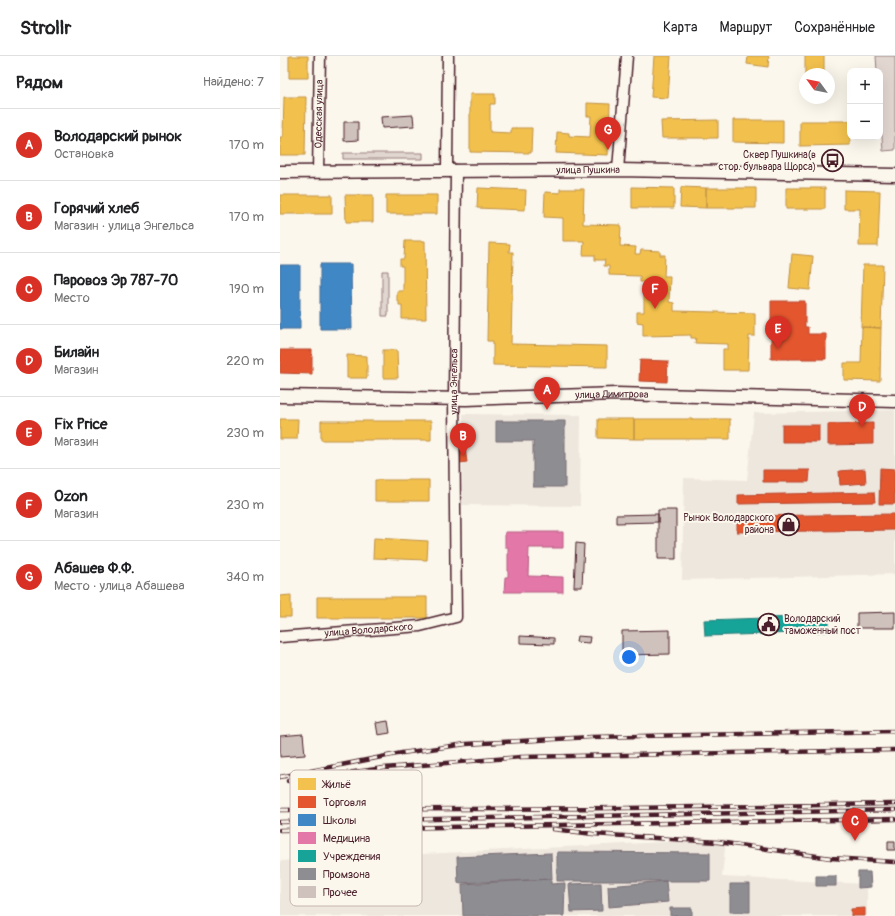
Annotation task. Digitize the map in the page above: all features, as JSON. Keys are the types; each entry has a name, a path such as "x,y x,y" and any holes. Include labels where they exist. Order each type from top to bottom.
{"main road":[{"name":"улица Пушкина","path":"280,172 618,170 895,175"},
{"name":"улица Димитрова","path":"280,396 454,399 616,394 895,401"}],"street":[{"name":"Одесская улица","path":"318,172 320,56"},
{"name":"улица Энгельса","path":"448,56 452,170 456,617"},
{"path":"618,170 627,56"},
{"name":"улица Володарского","path":"280,637 420,626 456,617"}],"shaded area":[{"path":"876,56 895,56 895,150 883,151 883,68 877,68"},
{"path":"343,153 423,153 423,159 343,159"},
{"path":"382,271 388,271 388,316 382,316"},
{"name":"Рынок Володарского района","path":"895,410 895,574 682,580 684,478 747,480 754,413"},
{"path":"463,414 581,415 580,506 462,505"},
{"path":"726,839 722,877 867,884 867,916 280,916 280,861 290,861 290,906 422,906 422,854"}],"building: Жильё":[{"path":"289,56 308,56 308,78 289,78"},
{"path":"654,56 671,56 668,98 651,97"},
{"path":"748,56 769,56 768,67 747,64"},
{"path":"805,56 824,56 824,68 805,68"},
{"path":"470,94 495,94 495,104 490,104 490,132 511,133 511,128 532,128 531,153 470,152"},
{"path":"284,97 306,97 305,155 280,155 280,137 283,137"},
{"path":"587,103 610,104 608,155 556,153 557,132 569,133 569,136 590,137 591,116 587,116"},
{"path":"718,120 718,138 662,138 661,121"},
{"path":"733,120 783,120 783,143 733,142"},
{"path":"800,121 847,121 847,140 850,140 850,145 800,146"},
{"path":"632,187 674,188 674,208 632,208"},
{"path":"681,187 706,188 706,208 680,207"},
{"path":"478,188 526,190 525,210 477,208"},
{"path":"706,188 756,188 756,208 706,208"},
{"path":"786,188 825,188 825,209 786,209"},
{"path":"560,189 584,189 583,224 621,225 620,246 636,247 635,254 640,254 641,250 660,251 660,255 665,255 664,276 670,276 669,302 674,303 674,311 755,313 755,336 749,336 748,370 723,370 723,349 728,349 728,344 695,343 696,338 691,338 691,335 643,336 643,323 637,322 637,312 644,312 644,282 640,282 640,276 609,275 609,266 604,266 605,260 595,260 595,255 583,255 584,241 563,241 563,218 544,217 545,192 560,193"},
{"path":"844,190 880,191 878,246 859,246 860,209 844,209"},
{"path":"280,195 332,195 332,214 280,214"},
{"path":"345,195 373,195 373,222 346,222"},
{"path":"386,195 437,195 437,214 386,214"},
{"path":"405,241 425,241 426,319 402,319 402,305 399,305 399,301 397,301 397,291 403,291 403,266 400,266 400,259 404,259"},
{"path":"489,243 510,244 509,252 513,252 511,344 607,346 607,367 493,365 493,341 487,341"},
{"path":"792,254 813,256 810,290 789,288"},
{"path":"863,265 883,265 881,328 861,327"},
{"path":"862,327 881,328 880,381 844,380 844,363 861,363"},
{"path":"383,350 397,350 398,378 383,378"},
{"path":"347,355 367,356 367,378 347,378"},
{"path":"280,419 298,419 297,439 280,439"},
{"path":"598,419 634,419 634,439 598,438"},
{"path":"634,419 730,419 730,439 634,439"},
{"path":"321,421 431,421 431,440 321,440"},
{"path":"375,480 429,480 429,501 375,501"},
{"path":"374,538 428,541 427,560 373,558"},
{"path":"291,595 291,617 280,617 280,596"},
{"path":"317,597 427,597 427,618 317,618"}],"building: Торговля":[{"path":"771,301 805,301 805,327 808,327 808,334 826,334 826,359 771,359"},
{"path":"280,350 312,350 312,374 280,373"},
{"path":"640,360 668,361 667,382 639,381"},
{"path":"873,423 873,444 828,445 828,424"},
{"path":"782,425 819,425 819,442 782,442"},
{"path":"465,448 467,462 460,463 458,449"},
{"path":"880,468 895,469 895,504 879,504"},
{"path":"865,469 866,483 840,485 839,471"},
{"path":"763,470 810,470 809,482 763,482"},
{"path":"874,492 875,502 738,504 738,495"},
{"path":"895,514 895,530 737,532 737,516"},
{"path":"865,908 865,916 851,916 851,909"}],"building: Школы":[{"path":"320,264 351,264 352,329 320,329"},
{"path":"280,265 300,265 300,329 280,329"}],"building: Медицина":[{"path":"505,532 563,532 563,548 529,548 528,576 563,577 563,592 504,592 505,577 508,577 508,547 505,547"}],"building: Учреждения":[{"path":"829,616 829,632 705,636 704,620"}],"building: Промзона":[{"path":"496,421 565,421 565,487 533,487 533,441 496,441"},
{"path":"557,852 710,853 710,881 557,881"},
{"path":"551,853 552,879 458,883 457,857"},
{"path":"858,872 870,872 871,887 858,888"},
{"path":"816,876 836,876 836,886 816,886"},
{"path":"551,879 551,884 565,883 564,916 463,916 462,884"},
{"path":"666,881 668,902 609,907 608,886"},
{"path":"601,883 602,911 571,912 569,884"},
{"path":"730,884 750,884 750,912 730,912"},
{"path":"670,908 692,908 692,916 670,916"}],"building: Прочее":[{"path":"413,115 414,126 382,128 381,117"},
{"path":"344,122 358,122 358,140 344,141"},
{"path":"658,510 676,510 676,559 658,559"},
{"path":"658,514 658,522 616,523 616,515"},
{"path":"576,543 584,544 582,587 574,587"},
{"path":"895,612 895,628 857,628 857,613"},
{"path":"670,630 670,654 622,655 622,631"},
{"path":"520,636 554,638 554,644 520,643"},
{"path":"577,636 590,637 589,643 576,642"},
{"path":"388,721 390,733 378,735 376,723"},
{"path":"303,734 305,755 280,757 280,736"},
{"path":"888,841 895,841 895,850 888,850"}],"railway":[{"path":"316,770 402,753 466,744 591,737 895,731"},
{"path":"369,770 521,757 895,750"},
{"path":"280,777 290,775"},
{"path":"422,809 895,804"},
{"path":"280,810 290,810"},
{"path":"422,819 895,810"},
{"path":"422,827 895,819"},
{"path":"280,822 290,822"},
{"path":"553,829 593,834 718,842 831,858 895,862"},
{"path":"280,830 290,830"}],"place":[{"name":"Абашев Ф.Ф.","path":"608,150"},
{"name":"Сквер Пушкина(в стор. бульвара Щорса)","path":"832,161"},
{"name":"Ozon","path":"655,309"},
{"name":"Fix Price","path":"778,349"},
{"name":"Володарский рынок","path":"547,410"},
{"name":"Билайн","path":"862,427"},
{"name":"Горячий хлеб","path":"463,456"},
{"name":"Рынок Володарского района","path":"789,524"},
{"name":"Володарский таможенный пост","path":"769,625"},
{"name":"Паровоз Эр 787-70","path":"855,841"}]}
